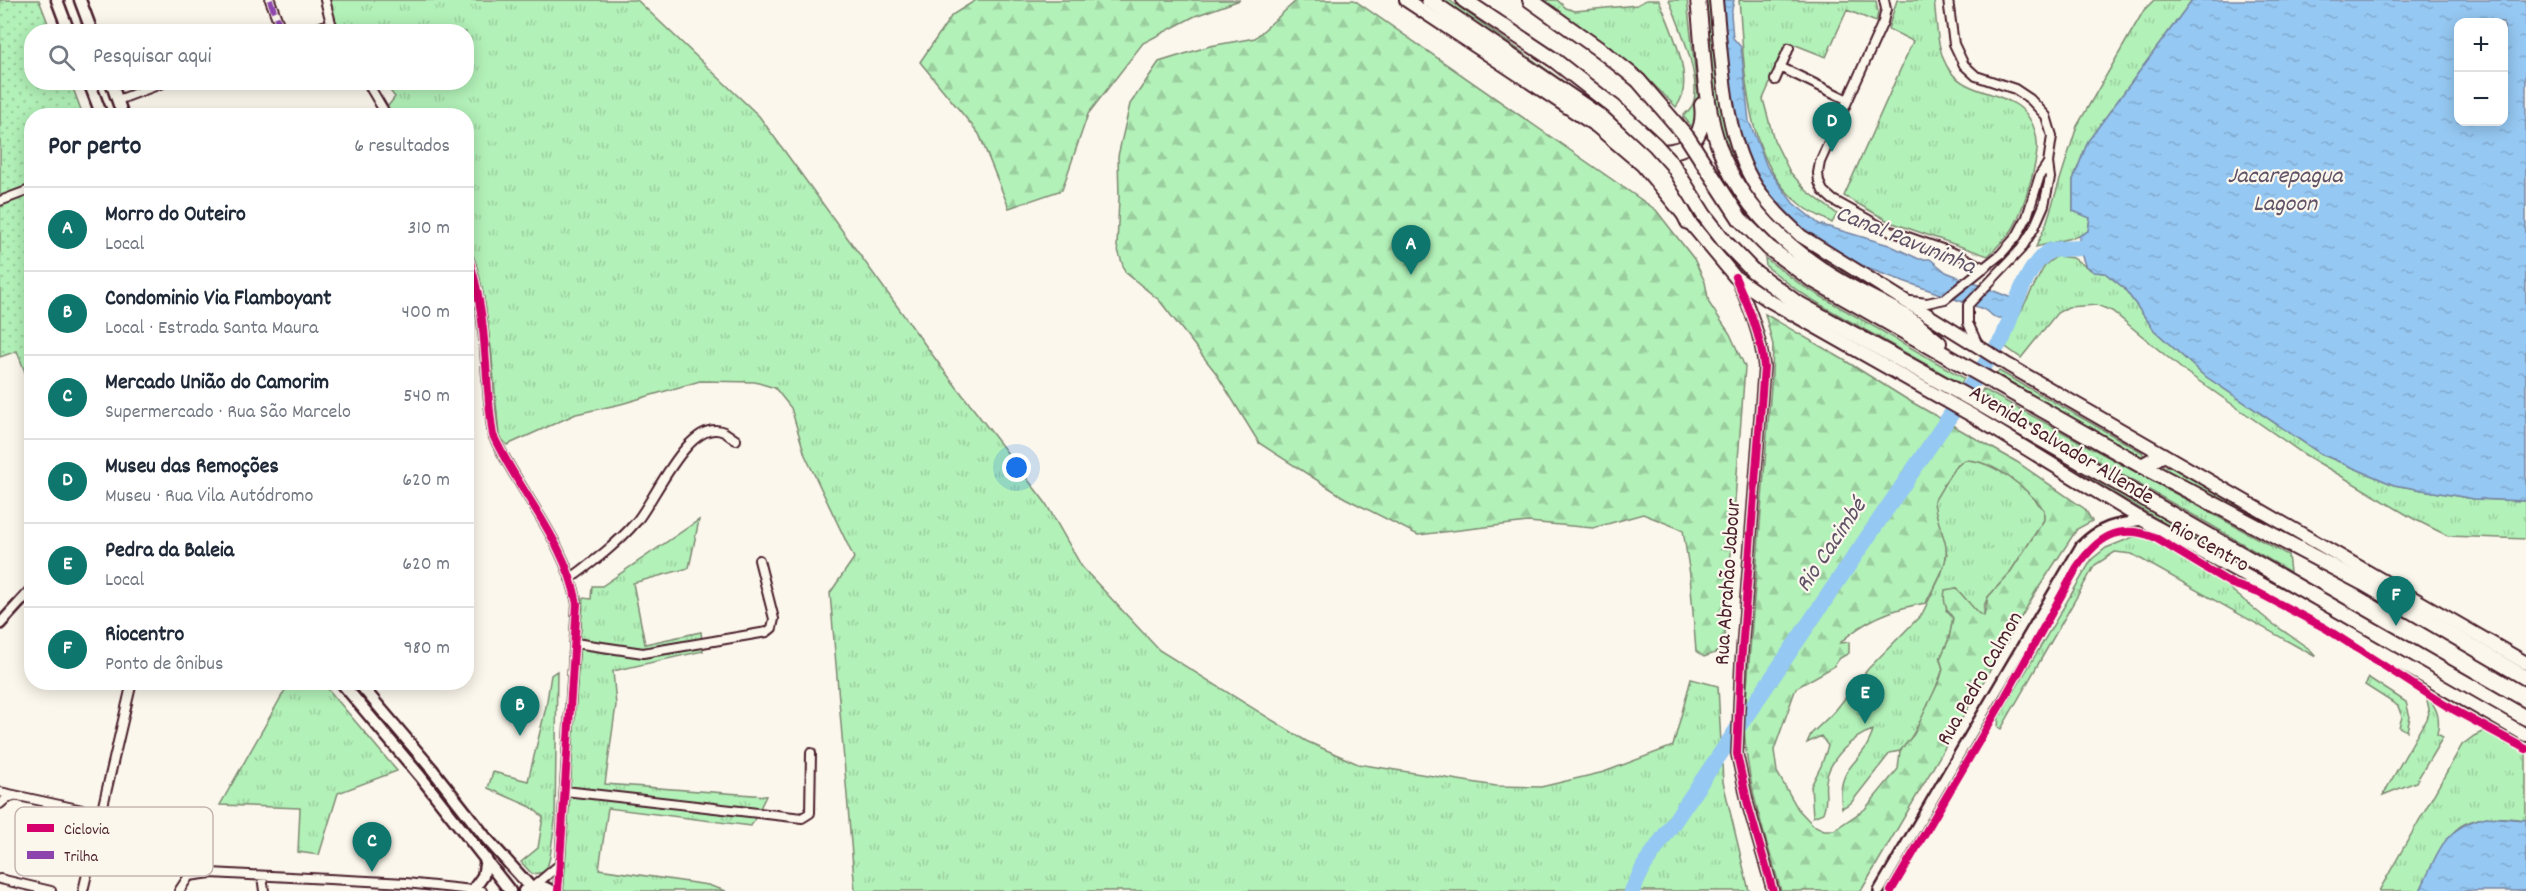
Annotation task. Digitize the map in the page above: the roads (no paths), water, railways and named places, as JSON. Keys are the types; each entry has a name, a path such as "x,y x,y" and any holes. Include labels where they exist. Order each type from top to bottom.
{"highway":[{"path":"1429,0 1602,118 1626,130 1656,153 1683,147 1698,136 1702,126 1701,88 1704,70"},
{"name":"Avenida Salvador Allende","path":"1464,0 1554,60 1614,107 1672,164 1704,215 1725,242 1752,270 1794,301 1956,390 2526,718"},
{"name":"Avenida Salvador Allende","path":"1530,0 1603,51 1638,80 1687,137 1740,219 1768,248 1811,279 1974,369 2142,466 2363,583 2526,678"},
{"path":"1698,0 1704,70 1713,126 1721,152 1735,183 1758,215 1783,241 1825,272 1906,316 1974,369"},
{"path":"1602,118 1654,165 1674,193 1688,222"},
{"path":"2142,466 2162,455"}],"main road":[{"path":"57,0 69,7 74,6 78,0"},
{"path":"57,0 66,24"},
{"path":"78,0 88,24"},
{"name":"Avenida Salvador Allende","path":"1716,0 1727,101 1743,160 1756,187 1777,214 1801,236 2008,364 2162,455 2526,663"},
{"name":"Avenida Salvador Allende","path":"1409,2 1596,126 1642,165 1735,277 1768,300 1972,416 2143,520 2287,598 2526,735"},
{"path":"92,90 99,108"},
{"path":"114,90 120,108"},
{"path":"348,690 510,891"},
{"path":"365,690 530,890 544,886 551,891"},
{"path":"477,890 483,876 486,859"}],"street":[{"path":"270,0 279,24"},
{"path":"325,0 331,23"},
{"path":"1884,0 1884,19 1819,168 1818,179 1823,191 1839,204 1877,225 1964,258 1984,268"},
{"path":"1904,300 1928,303 1945,299 2001,254 2017,236 2028,217 2040,175 2048,163 2052,146 2049,121 2030,99 2015,89 1976,76 1964,65 1953,44 1948,0"},
{"path":"1775,80 1789,48"},
{"path":"1780,68 1848,100"},
{"path":"118,100 145,90"},
{"path":"372,90 382,108"},
{"path":"1980,347 1970,329 1968,307 2021,249 2034,228 2048,189 2050,178 2048,163"},
{"path":"0,201 24,192"},
{"path":"474,271 482,314 494,435 501,452 546,525 570,579 577,604 558,891"},
{"name":"Rua Abrahão Jabour","path":"1735,277 1758,330 1764,367 1737,717 1737,754 1748,805 1773,891"},
{"path":"570,579 599,558 638,520 672,465 698,436 716,430 724,432 735,440"},
{"name":"Rua Pedro Calmon","path":"1879,891 2081,546 2091,536 2108,526 2143,520"},
{"path":"575,643 643,653 767,632 772,628 774,619 759,561"},
{"path":"0,624 24,598"},
{"path":"104,807 130,690"},
{"path":"565,791 802,818 810,813 811,753"},
{"path":"0,792 70,807"},
{"path":"0,803 8,798 19,796"},
{"path":"530,890 559,865"},
{"path":"213,873 477,890"},
{"path":"83,891 87,876"},
{"path":"179,891 189,876"},
{"path":"262,876 264,891"},
{"path":"0,879 51,891"}],"water":[{"path":"1720,0 1734,0 1731,14 1733,38 1741,47 1749,121 1767,167 1793,203 1819,224 1889,245 1919,259 1930,259 1946,272 2014,299 2006,318 1996,318 1983,309 1869,269 1802,233 1754,178 1734,127"},
{"name":"Jacarepagua Lagoon","path":"2192,0 2526,0 2526,501 2474,499 2394,485 2321,454 2202,374 2154,330 2124,288 2105,273 2094,272 2085,265 2079,248 2079,236 2088,231 2090,218 2073,211 2073,180 2088,141"},
{"path":"2486,817 2526,820 2526,891 2420,891 2437,854 2450,835 2471,822"}],"waterway":[{"name":"Rio Cacimbé","path":"1632,891 1644,866 2003,338 2021,290 2034,266 2050,251 2079,248"}],"place":[{"name":"Museu das Remoções","path":"1832,152"},
{"name":"Morro do Outeiro","path":"1411,275"},
{"name":"Riocentro","path":"2396,626"},
{"name":"Pedra da Baleia","path":"1865,724"},
{"name":"Condominio Via Flamboyant","path":"520,736"},
{"name":"Mercado União do Camorim","path":"372,872"}],"water label":[{"name":"Canal Pavuninha","path":"1905,241"}]}
